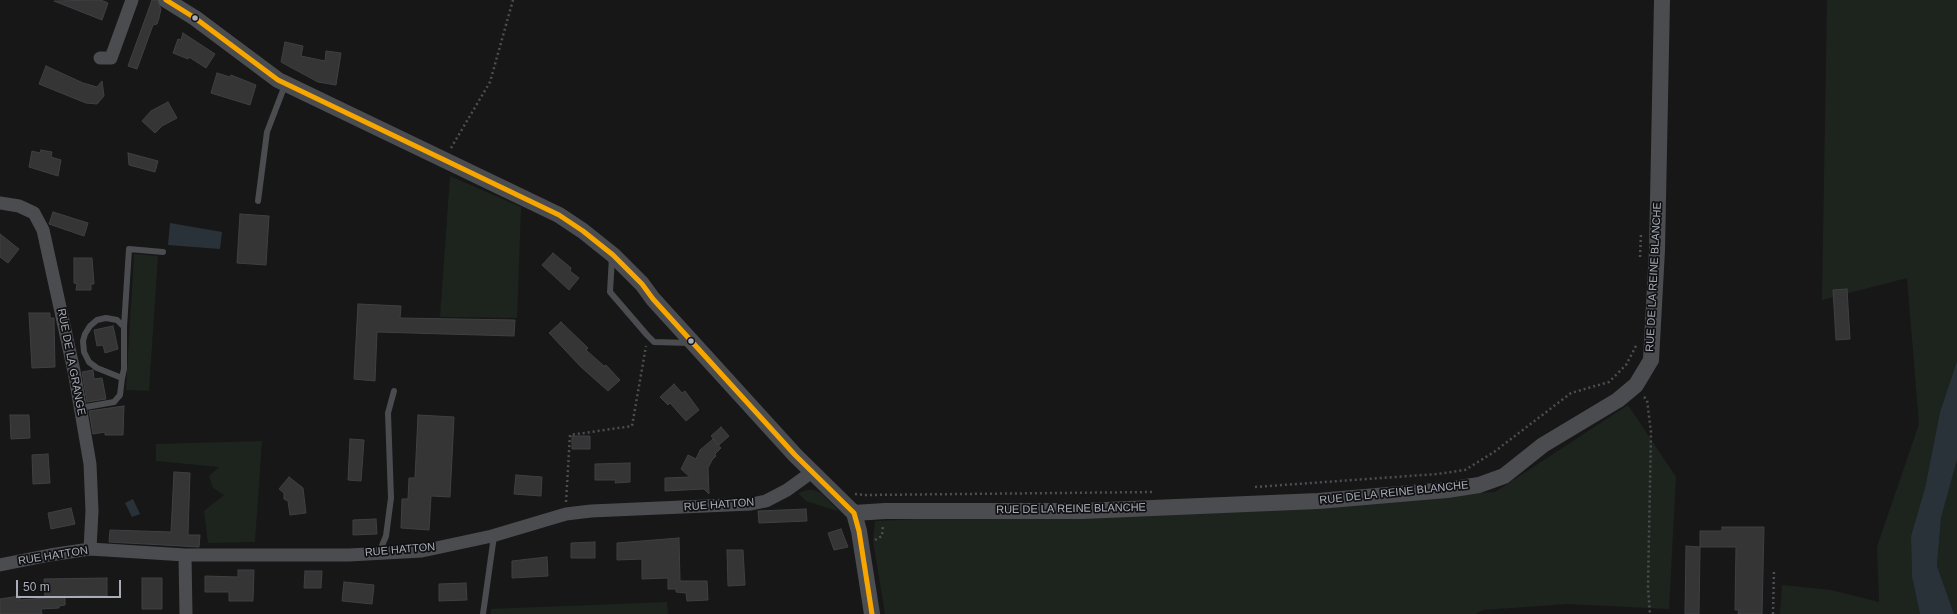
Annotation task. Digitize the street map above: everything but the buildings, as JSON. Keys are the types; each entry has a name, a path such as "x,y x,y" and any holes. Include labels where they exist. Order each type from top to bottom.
{"street":[{"path":"100,58 111,58 132,0"},
{"path":"166,0 195,18 278,80 559,215 583,231 612,255 642,284 653,299 812,472 854,513 872,614"},
{"name":"RUE DE LA REINE BLANCHE","path":"854,513 871,511 1082,511 1284,502 1466,487 1479,485 1504,476 1543,445 1618,400 1636,385 1651,360 1657,250 1662,0"},
{"name":"RUE DE LA GRANGE","path":"0,203 19,206 34,213 43,230 73,364 90,464 92,511 90,549"},
{"name":"RUE HATTON","path":"0,565 90,549 186,555 379,553 422,551 494,536 566,514 591,511 751,504 766,501 786,490 812,472"},
{"path":"186,555 186,614"}],"lane":[{"path":"258,201 267,132 286,84"},
{"path":"80,408 114,402 120,395 129,249 163,252"},
{"path":"612,255 610,292 647,335 654,342 693,343"},
{"path":"122,378 96,368 89,362 84,352 83,341 90,326 97,320 106,318 117,320 124,327"},
{"path":"379,553 386,536 391,498 388,413 394,392"},
{"path":"483,614 494,536"}],"path":[{"path":"446,160 450,149 490,82 514,0"},
{"path":"1640,262 1641,230"},
{"path":"566,514 570,435 632,426 647,335"},
{"path":"1249,488 1437,474 1465,470 1494,452 1571,393 1609,382 1626,365 1638,342"},
{"path":"1636,385 1647,400 1651,432 1648,587 1650,614"},
{"path":"850,491 866,495 1155,492"},
{"path":"1773,614 1774,569"}],"shaded area":[{"path":"1827,0 1957,0 1957,361 1940,412 1925,488 1911,536 1912,577 1920,614 1780,614 1782,585 1831,590 1879,602 1877,547 1919,424 1907,278 1822,300"},
{"path":"450,176 521,207 517,318 440,317"},
{"path":"170,223 222,232 220,249 168,245"},
{"path":"134,254 158,256 149,391 126,390"},
{"path":"1957,361 1957,460 1941,518 1937,566 1954,614 1920,614 1912,577 1911,536 1925,488 1940,412"},
{"path":"1628,405 1676,477 1669,609 1567,604 1483,610 1476,614 885,614 873,541 875,521 1495,492"},
{"path":"262,441 255,542 208,543 204,511 224,495 213,488 209,476 219,467 156,461 156,444"},
{"path":"1957,460 1957,614 1954,614 1937,566 1941,518"},
{"path":"807,490 814,490 821,493 837,509 837,511 806,501 798,493"},
{"path":"133,499 140,514 132,517 125,503"},
{"path":"667,602 668,614 491,614 491,609"}],"transit line":[{"path":"166,0 195,18 278,80 559,215 583,231 613,255 642,284 653,299 795,455 854,513 859,531 872,614"}]}
